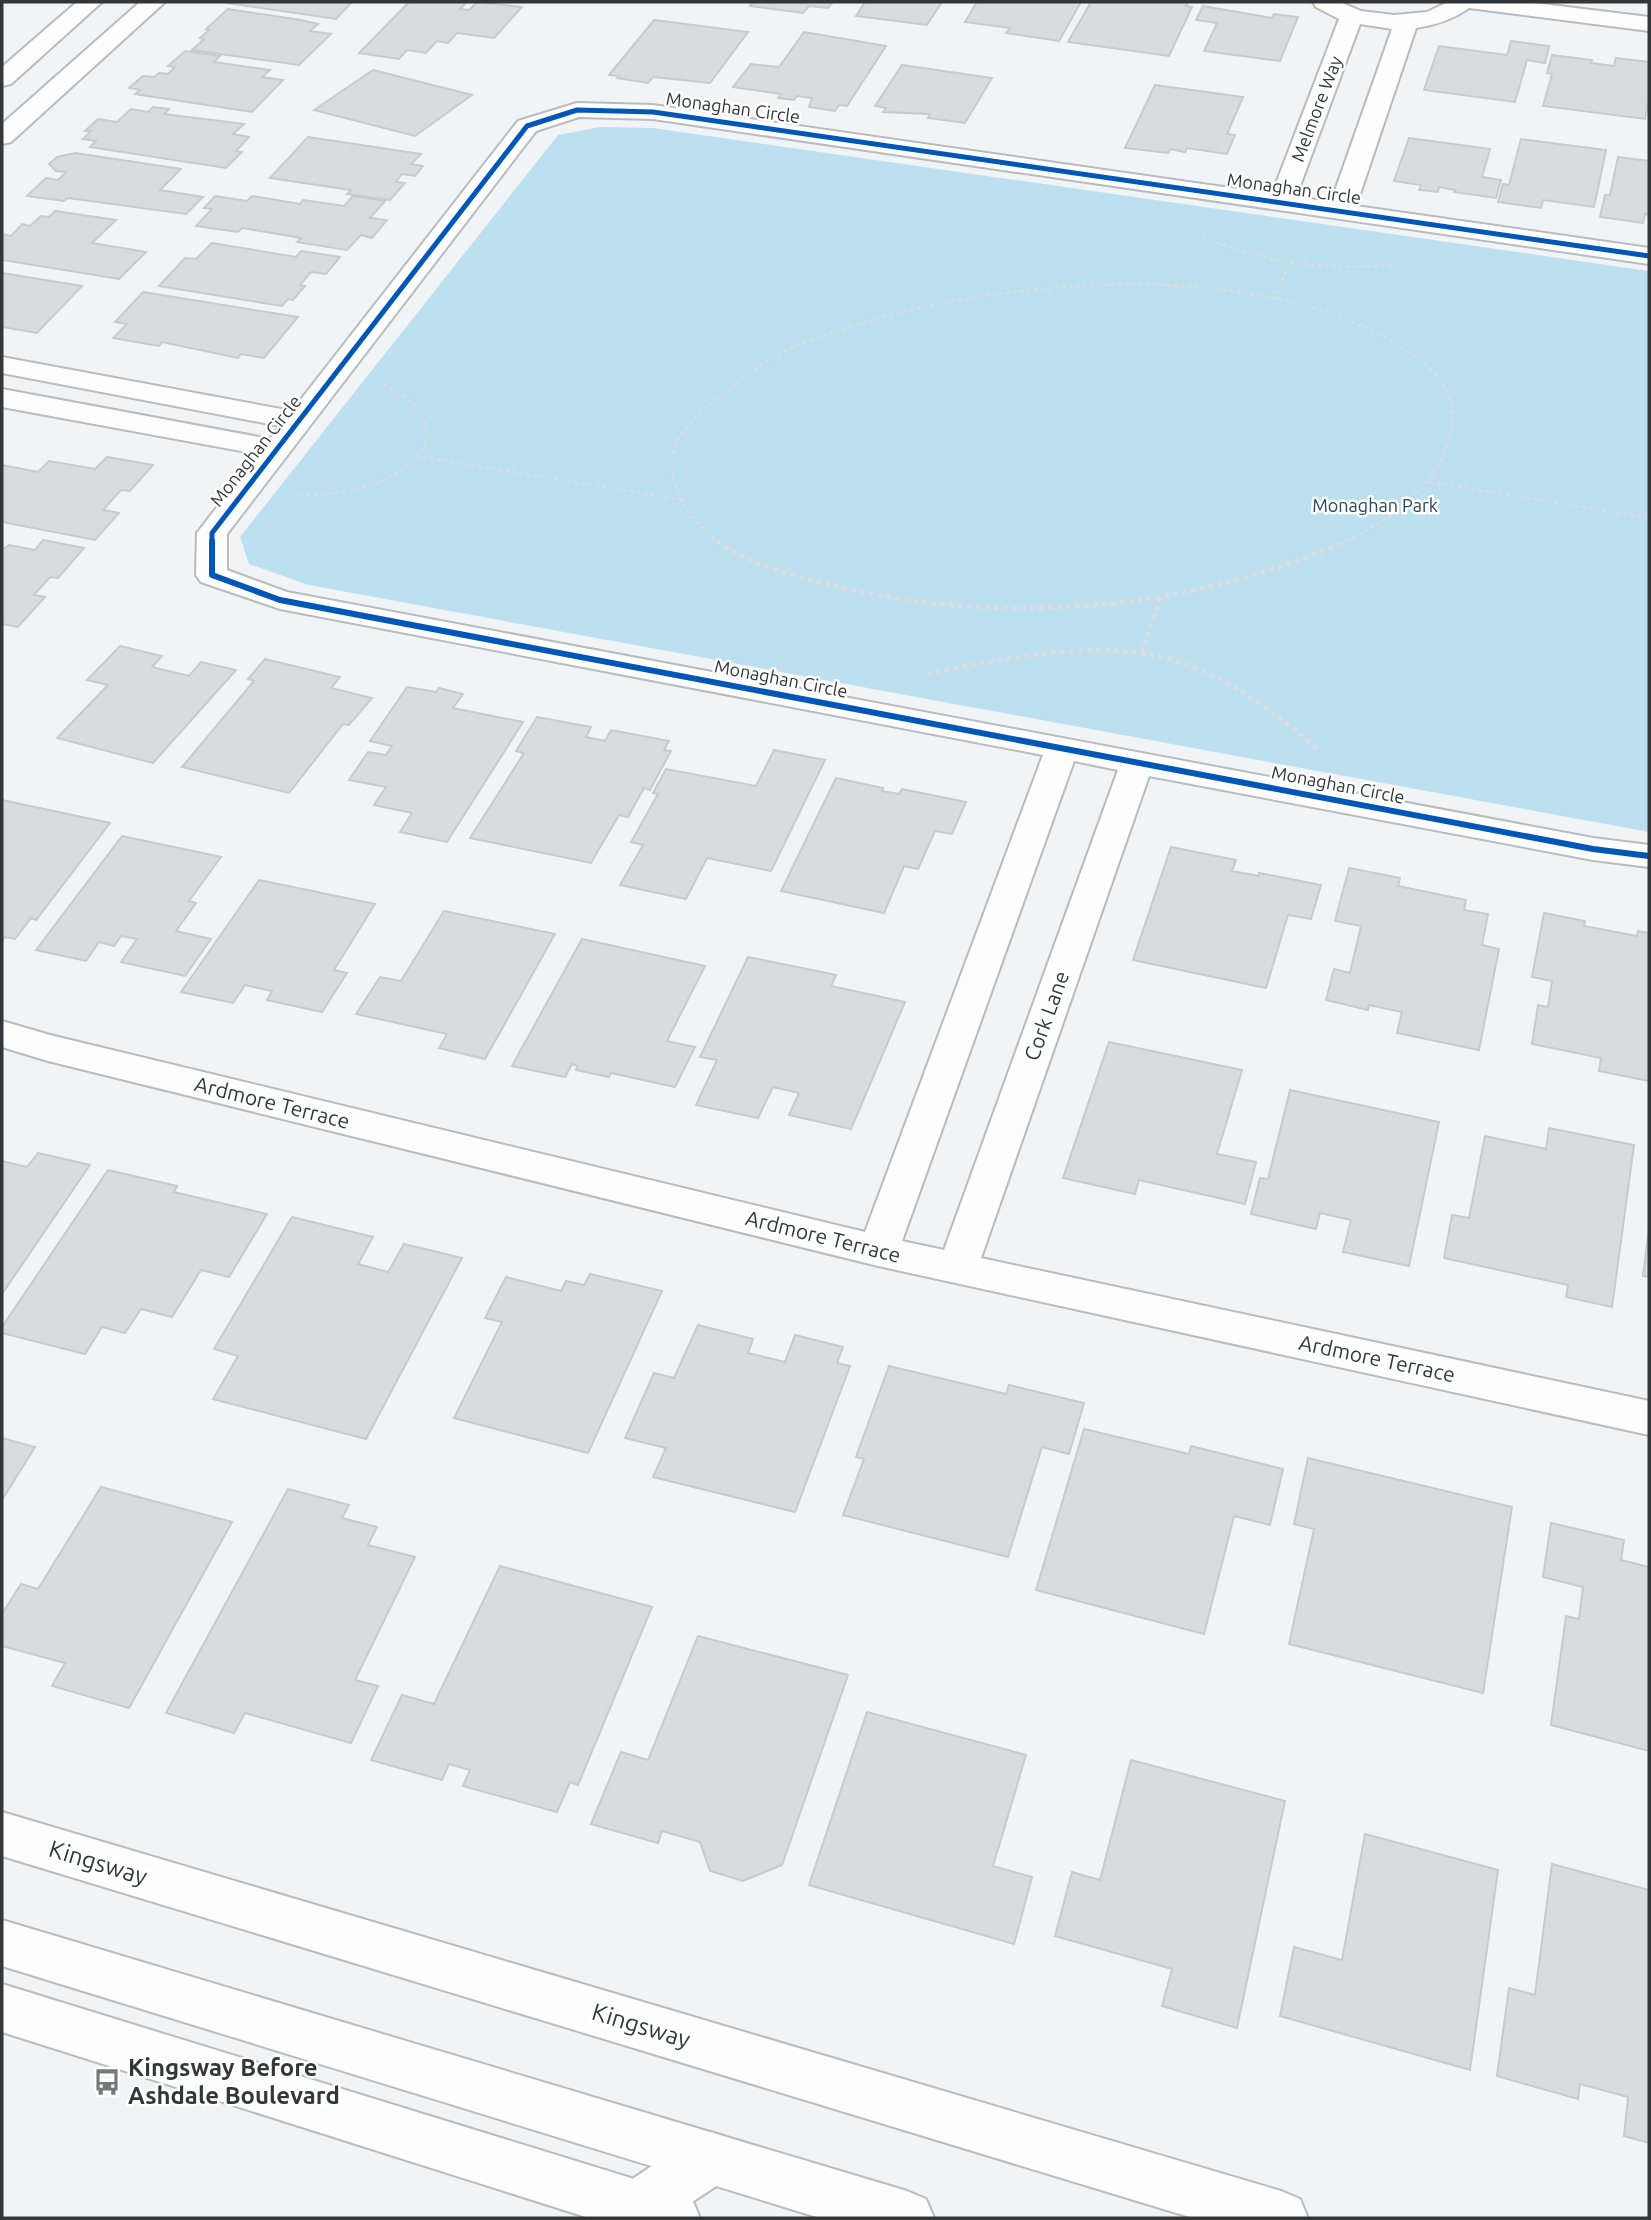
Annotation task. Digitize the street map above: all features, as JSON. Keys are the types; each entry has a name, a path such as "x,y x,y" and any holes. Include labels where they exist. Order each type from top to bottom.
{"street":[{"path":"2,79 90,2"},
{"path":"2,137 153,2"},
{"path":"1324,2 1352,15 1379,21 1406,22 1437,18 1454,11 1462,2"},
{"path":"1472,2 1649,24"},
{"name":"Melmore Way","path":"1281,203 1352,15"},
{"path":"1341,212 1406,22"},
{"name":"Monaghan Circle","path":"1649,256 653,113 577,110 527,126 212,533 212,575 280,600 1593,849 1649,856"},
{"name":"Monaghan Circle","path":"2,365 299,421"},
{"name":"Monaghan Circle","path":"2,398 277,449"},
{"path":"878,1251 1062,748"},
{"name":"Cork Lane","path":"957,1269 1137,763"},
{"name":"Ardmore Terrace","path":"2,1034 48,1048 878,1251 1649,1418"},
{"name":"Kingsway","path":"2,1834 1281,2218"},
{"path":"2,1943 907,2218"},
{"path":"2,2008 648,2215 711,2158"}],"path":[{"path":"1274,300 1288,266"},
{"path":"1066,286 1174,286 1274,300 1351,321 1393,341 1430,367 1447,387 1454,405 1453,424 1448,441 1430,482 1368,530 1327,548 1250,575 1163,593 1070,606 993,607 934,603 852,591 797,576 730,552 701,529 683,500 673,478 671,450 685,428 726,391 787,351 824,336 902,311 943,302 1066,286"},
{"path":"295,495 329,494 359,488 388,478 408,465 416,456 427,431 427,416 419,405 403,393 373,382"},
{"path":"416,456 683,500"},
{"path":"1430,482 1649,518"},
{"path":"1142,653 1163,593"},
{"path":"925,675 1001,660 1069,652 1142,653 1189,668 1243,695 1284,722 1324,755"}],"green space":[{"name":"Monaghan Park","path":"600,127 653,128 1649,271 1649,832 309,585 249,564 240,537 558,135"}],"building":[{"path":"228,2 352,2 336,19"},
{"path":"409,2 467,2 460,9 469,10 477,2 522,7 494,38 457,33 448,43 437,41 426,53 407,50 399,59 359,53"},
{"path":"753,2 833,2 828,8 809,6 803,13 750,6"},
{"path":"865,2 942,2 927,25 856,16"},
{"path":"977,2 1081,2 1059,41 1006,33 1010,28 965,22"},
{"path":"1091,2 1188,2 1186,6 1192,7 1169,56 1068,42"},
{"path":"1203,6 1272,18 1274,14 1298,17 1280,61 1204,51 1217,23 1196,20"},
{"path":"228,9 318,24 310,31 331,34 299,65 192,50 204,39 200,38 209,30 206,29"},
{"path":"654,20 748,32 710,83 653,77 648,83 609,75"},
{"path":"804,32 886,46 847,106 839,105 835,111 809,107 812,98 778,98 781,94 733,87 751,64 779,67"},
{"path":"1511,41 1549,46 1545,63 1527,60 1515,102 1424,90 1439,46 1507,55"},
{"path":"185,51 220,56 214,62 270,70 262,77 283,80 252,112 135,94 140,90 129,88 143,76 168,74 175,67 168,66"},
{"path":"1552,55 1614,66 1616,58 1649,62 1649,99 1645,119 1543,106 1552,74 1547,73"},
{"path":"902,65 992,78 965,123 928,118 930,114 883,112 886,108 875,106"},
{"path":"373,70 472,95 415,136 314,110"},
{"path":"1155,85 1243,97 1227,134 1235,135 1227,154 1187,148 1185,152 1170,149 1168,153 1125,148"},
{"path":"153,107 169,109 164,114 244,124 233,134 249,137 236,151 242,152 226,168 90,147 96,141 83,139 91,131 85,131 98,119 117,122 131,109 148,112"},
{"path":"308,137 421,154 411,164 423,166 415,176 402,174 396,182 405,183 390,200 347,194 351,190 270,178"},
{"path":"1409,138 1490,149 1482,177 1501,180 1496,198 1439,187 1438,192 1419,190 1421,185 1394,181"},
{"path":"1521,139 1606,150 1594,207 1543,200 1541,208 1498,202 1503,184 1509,185"},
{"path":"75,153 181,169 160,190 203,197 186,214 68,198 64,201 27,196 46,178 58,180 66,172 56,171 49,164 57,157"},
{"path":"1618,157 1649,161 1649,215 1645,214 1643,223 1600,217 1605,195 1610,195"},
{"path":"215,196 247,201 252,196 300,204 303,200 344,206 353,196 385,201 370,218 387,220 372,238 361,235 347,250 297,242 301,238 242,228 238,232 196,226 212,209 204,208"},
{"path":"55,211 116,220 92,243 146,252 119,279 2,260 2,234 11,236 22,224 30,226 41,216 49,217"},
{"path":"212,243 296,257 301,251 340,257 326,274 311,272 300,285 305,286 293,300 288,299 282,306 159,286 185,258 196,259"},
{"path":"2,273 82,286 37,333 2,327"},
{"path":"143,292 298,317 264,358 241,354 238,358 162,342 159,346 113,338 127,324 115,322"},
{"path":"107,457 153,465 130,491 121,490 103,510 119,513 95,540 2,522 2,465 38,472 49,461 95,469"},
{"path":"43,540 84,548 58,578 50,577 34,595 45,597 18,627 2,624 2,550 9,545 35,550"},
{"path":"120,646 162,656 152,667 189,676 201,662 236,670 153,763 57,738 108,685 87,680"},
{"path":"265,659 340,677 331,688 372,698 349,725 343,724 289,793 182,767 254,681 248,679"},
{"path":"407,687 436,692 439,688 463,694 453,708 523,722 447,842 400,832 412,813 374,805 386,787 349,780 368,752 386,755 392,746 370,741"},
{"path":"537,717 591,727 586,737 605,741 611,730 669,741 664,750 671,751 650,790 644,788 628,817 619,815 591,863 470,838 524,753 516,751"},
{"path":"774,750 825,760 771,871 707,858 686,899 620,885 643,845 631,842 658,794 653,793 666,769 756,786"},
{"path":"836,778 883,788 882,791 899,794 902,789 966,802 952,834 935,831 918,869 904,866 884,913 781,891"},
{"path":"2,800 110,823 36,920 31,918 15,939 5,937 2,941"},
{"path":"122,836 221,857 189,901 196,903 176,931 211,939 185,976 121,962 137,939 121,936 114,946 99,942 86,961 36,950"},
{"path":"1171,847 1236,860 1232,871 1259,876 1259,873 1321,885 1311,919 1288,915 1266,988 1133,960"},
{"path":"1349,868 1400,878 1398,886 1466,900 1464,910 1488,914 1482,945 1499,949 1479,1050 1397,1033 1402,1012 1369,1005 1368,1010 1326,1000 1334,969 1350,973 1361,926 1335,921"},
{"path":"259,880 375,904 334,970 347,973 322,1012 267,1000 272,991 245,985 233,1003 181,992"},
{"path":"444,911 555,934 485,1059 439,1048 447,1034 356,1014 380,977 401,981"},
{"path":"1544,913 1585,921 1584,926 1637,936 1638,931 1649,933 1649,1081 1599,1071 1601,1058 1532,1044 1538,1005 1548,1007 1552,981 1532,977"},
{"path":"582,939 705,966 667,1041 695,1047 675,1087 611,1073 609,1077 576,1070 578,1066 572,1064 565,1077 512,1066"},
{"path":"748,957 836,975 831,986 905,1002 851,1129 789,1115 799,1093 773,1087 758,1118 696,1105 717,1060 700,1057"},
{"path":"1109,1042 1242,1070 1217,1154 1256,1162 1245,1204 1139,1180 1135,1194 1063,1178"},
{"path":"1290,1090 1439,1122 1409,1266 1343,1252 1351,1220 1320,1213 1316,1229 1251,1214 1260,1178 1268,1179"},
{"path":"1549,1128 1634,1145 1612,1307 1566,1297 1568,1285 1444,1258 1452,1215 1469,1218 1485,1136 1546,1149"},
{"path":"38,1153 90,1165 2,1294 2,1161 27,1167"},
{"path":"108,1170 177,1186 174,1192 267,1214 229,1277 201,1270 172,1317 141,1309 125,1333 102,1327 85,1354 2,1333 2,1327"},
{"path":"292,1217 373,1237 358,1264 388,1272 404,1244 462,1258 366,1439 213,1399 238,1356 214,1349"},
{"path":"1649,1228 1649,1277 1643,1276"},
{"path":"590,1274 662,1291 588,1453 454,1418 502,1322 485,1318 506,1277 561,1291 566,1281 584,1285"},
{"path":"698,1325 753,1339 748,1353 785,1362 795,1335 843,1347 837,1363 850,1366 795,1512 653,1477 666,1448 625,1438 654,1373 674,1378"},
{"path":"889,1366 1006,1394 1009,1385 1084,1403 1069,1454 1042,1447 1008,1557 843,1515 864,1459 856,1457"},
{"path":"1084,1429 1189,1454 1191,1446 1283,1469 1270,1525 1234,1516 1204,1634 1036,1590"},
{"path":"2,1438 35,1447 2,1500"},
{"path":"1308,1458 1512,1507 1483,1693 1289,1644 1314,1529 1294,1524"},
{"path":"101,1487 232,1522 129,1708 52,1686 65,1663 2,1646 2,1614 21,1584 38,1589"},
{"path":"288,1489 349,1505 342,1518 377,1527 368,1545 415,1557 355,1680 378,1686 351,1743 245,1713 234,1733 166,1713"},
{"path":"1551,1523 1624,1540 1621,1560 1649,1567 1649,1751 1551,1725 1566,1616 1579,1619 1583,1587 1543,1577"},
{"path":"500,1566 652,1607 578,1785 570,1782 557,1812 463,1786 470,1770 449,1764 442,1780 371,1760 402,1695 434,1704"},
{"path":"698,1636 848,1675 782,1865 743,1881 710,1871 700,1842 662,1831 658,1843 591,1824 621,1752 648,1760"},
{"path":"867,1712 1026,1755 993,1866 1032,1877 1014,1944 809,1885"},
{"path":"1131,1760 1285,1801 1237,2028 1162,2006 1172,1969 1055,1936 1072,1872 1100,1880"},
{"path":"1365,1834 1498,1870 1470,2070 1280,2016 1294,1947 1342,1960"},
{"path":"1552,1864 1649,1890 1649,2143 1624,2136 1628,2097 1580,2084 1578,2099 1497,2076 1509,1988 1535,1995"}],"cycle path":[{"path":"1649,256 653,112 577,110 527,126 212,533 212,575 280,600 1593,849 1649,856"}],"place":[{"name":"Kingsway Before Ashdale Boulevard","path":"107,2082"}]}
